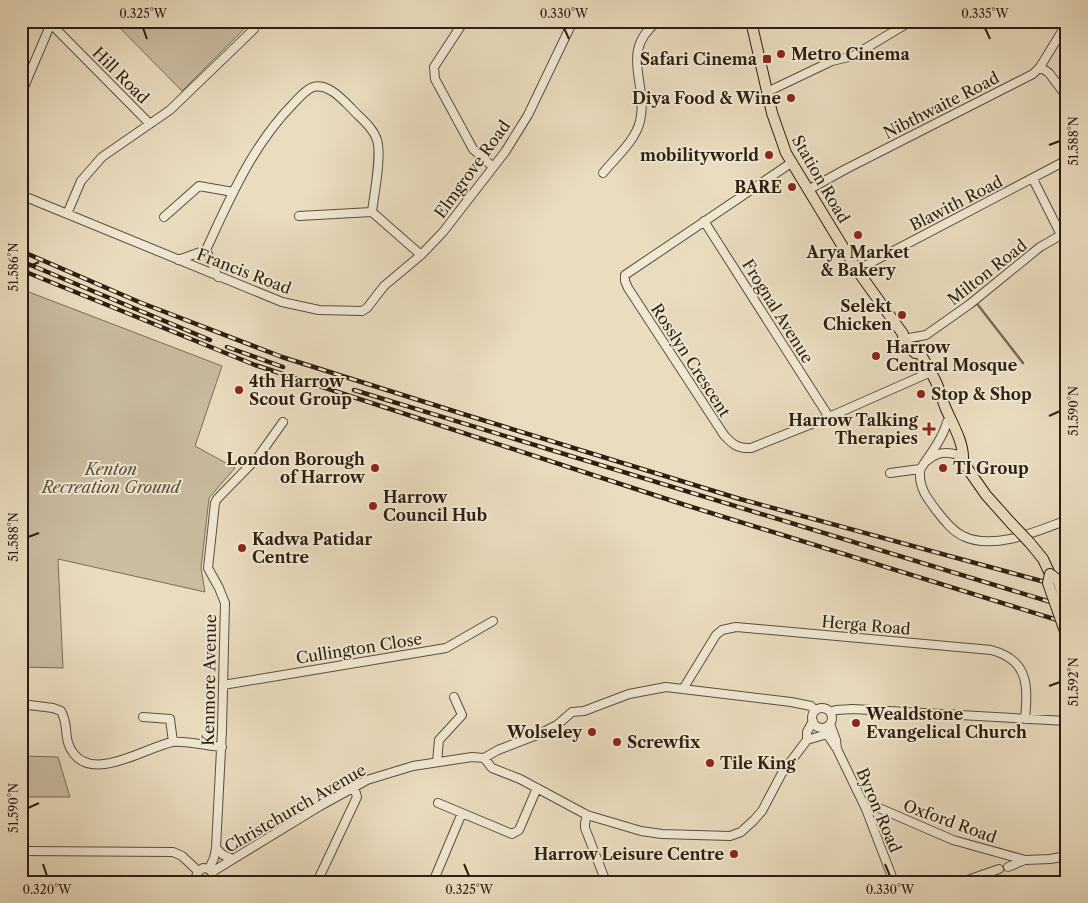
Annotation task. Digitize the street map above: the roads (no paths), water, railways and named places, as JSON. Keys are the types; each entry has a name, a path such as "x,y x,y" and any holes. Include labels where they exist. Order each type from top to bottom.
{"main road":[{"name":"Station Road","path":"752,21 767,92 781,142 857,270 906,336 903,339 915,353 918,351 931,372 953,422 963,453 960,458"},
{"name":"Station Road","path":"946,409 947,422 960,458"},
{"path":"960,458 986,495 1030,543 1043,559 1050,574 1058,580 1067,608"},
{"path":"1050,574 1048,583 1067,637"}],"street":[{"path":"464,21 434,66 435,79 473,149 493,167"},
{"name":"Elmgrove Road","path":"362,311 368,308 384,286 421,255 443,232 505,152 528,114 573,21"},
{"path":"603,174 634,136 640,122 642,105 636,67 639,42 649,28 658,21"},
{"path":"767,92 832,61 853,56 911,21"},
{"path":"21,94 52,23"},
{"name":"Hill Road","path":"52,23 150,124"},
{"name":"Nibthwaite Road","path":"808,190 852,165 1033,74 1040,67 1067,23"},
{"path":"66,214 81,181 102,157 170,110 254,29"},
{"path":"1040,67 1049,73 1067,97"},
{"path":"178,260 206,250 233,192 260,143 288,109 313,87 324,87 339,96 371,128 377,140 378,155 372,212"},
{"name":"Blawith Road","path":"857,270 1067,160"},
{"name":"Rosslyn Crescent","path":"792,163 626,275 625,281 628,288 724,435 733,445 744,449 751,448 829,417 931,372"},
{"path":"1033,179 1064,234"},
{"path":"164,217 199,186 233,192"},
{"name":"Francis Road","path":"21,195 282,302 319,310 362,311"},
{"path":"299,216 372,212 421,255"},
{"name":"Frognal Avenue","path":"704,221 829,417"},
{"name":"Milton Road","path":"918,351 926,335 970,304 1040,247 1064,234"},
{"path":"206,250 218,277"},
{"name":"Milton Road","path":"906,336 926,335"},
{"name":"Kenmore Avenue","path":"211,882 213,877 211,871 216,848 222,747 225,603 208,568 215,503 258,458 283,422"},
{"path":"926,462 945,430 947,422"},
{"path":"960,458 950,452 933,455 920,469 920,484 924,493 944,520 962,536 977,541 992,542 1034,532 1067,520"},
{"path":"890,473 920,469"},
{"name":"Cullington Close","path":"224,685 446,648 493,621"},
{"name":"Herga Road","path":"683,689 716,635 722,630 736,627 991,650 1001,653 1011,658 1025,676 1027,693 1025,719"},
{"path":"807,740 807,732 815,711 823,708 831,712 833,718 827,729 807,740 782,774 762,811 747,828 735,835 722,836 662,834 640,831 587,815 537,788 492,768 484,758 498,750 557,725 572,712 584,711 616,698 666,687 791,702 811,706 815,711"},
{"path":"437,762 439,740 462,714 454,697"},
{"path":"21,704 53,708 61,711 66,720 67,743 76,756 88,764 103,765 173,742 222,747"},
{"path":"831,712 853,709 1067,721"},
{"path":"144,717 170,719 173,742"},
{"path":"812,721 816,726 827,729"},
{"name":"Byron Road","path":"827,729 866,808 894,882"},
{"name":"Christchurch Avenue","path":"211,871 367,780 393,771 437,762 472,757 484,758"},
{"path":"316,882 357,796 354,787"},
{"path":"438,803 512,834 519,830 537,788"},
{"name":"Oxford Road","path":"866,808 879,808 953,840 1025,860"},
{"path":"433,882 462,814"},
{"path":"587,815 584,823 585,828 606,882"},
{"path":"216,848 223,855 233,859"},
{"path":"21,851 173,852 182,856 198,870"},
{"path":"1008,867 1025,860 1043,860 1067,856"},
{"path":"198,870 203,868 211,871"},
{"path":"962,882 999,869"},
{"path":"198,870 196,875 198,882"}],"waterway":[{"path":"978,305 1023,363"}],"railway":[{"path":"21,251 139,302 282,357 740,499 1067,588"},
{"path":"21,261 210,340"},
{"path":"21,270 255,365 682,504 1067,623"},
{"path":"227,347 283,367"},
{"path":"354,390 1067,607"}],"place":[{"name":"Metro Cinema","path":"781,54"},
{"name":"Safari Cinema","path":"767,59"},
{"name":"Diya Food & Wine","path":"791,98"},
{"name":"mobilityworld","path":"769,155"},
{"name":"BARE","path":"792,187"},
{"name":"Arya Market & Bakery","path":"858,235"},
{"name":"Selekt Chicken","path":"902,315"},
{"name":"Harrow Central Mosque","path":"876,356"},
{"name":"4th Harrow Scout Group","path":"239,390"},
{"name":"Stop & Shop","path":"921,394"},
{"name":"Harrow Talking Therapies","path":"929,429"},
{"name":"London Borough of Harrow","path":"375,468"},
{"name":"TI Group","path":"943,468"},
{"name":"Harrow Council Hub","path":"373,506"},
{"name":"Kadwa Patidar Centre","path":"242,548"},
{"name":"Wealdstone Evangelical Church","path":"856,723"},
{"name":"Wolseley","path":"592,732"},
{"name":"Screwfix","path":"617,742"},
{"name":"Tile King","path":"710,763"},
{"name":"Harrow Leisure Centre","path":"734,854"}],"park label":[{"name":"Kenton Recreation Ground","path":"111,478"}]}
